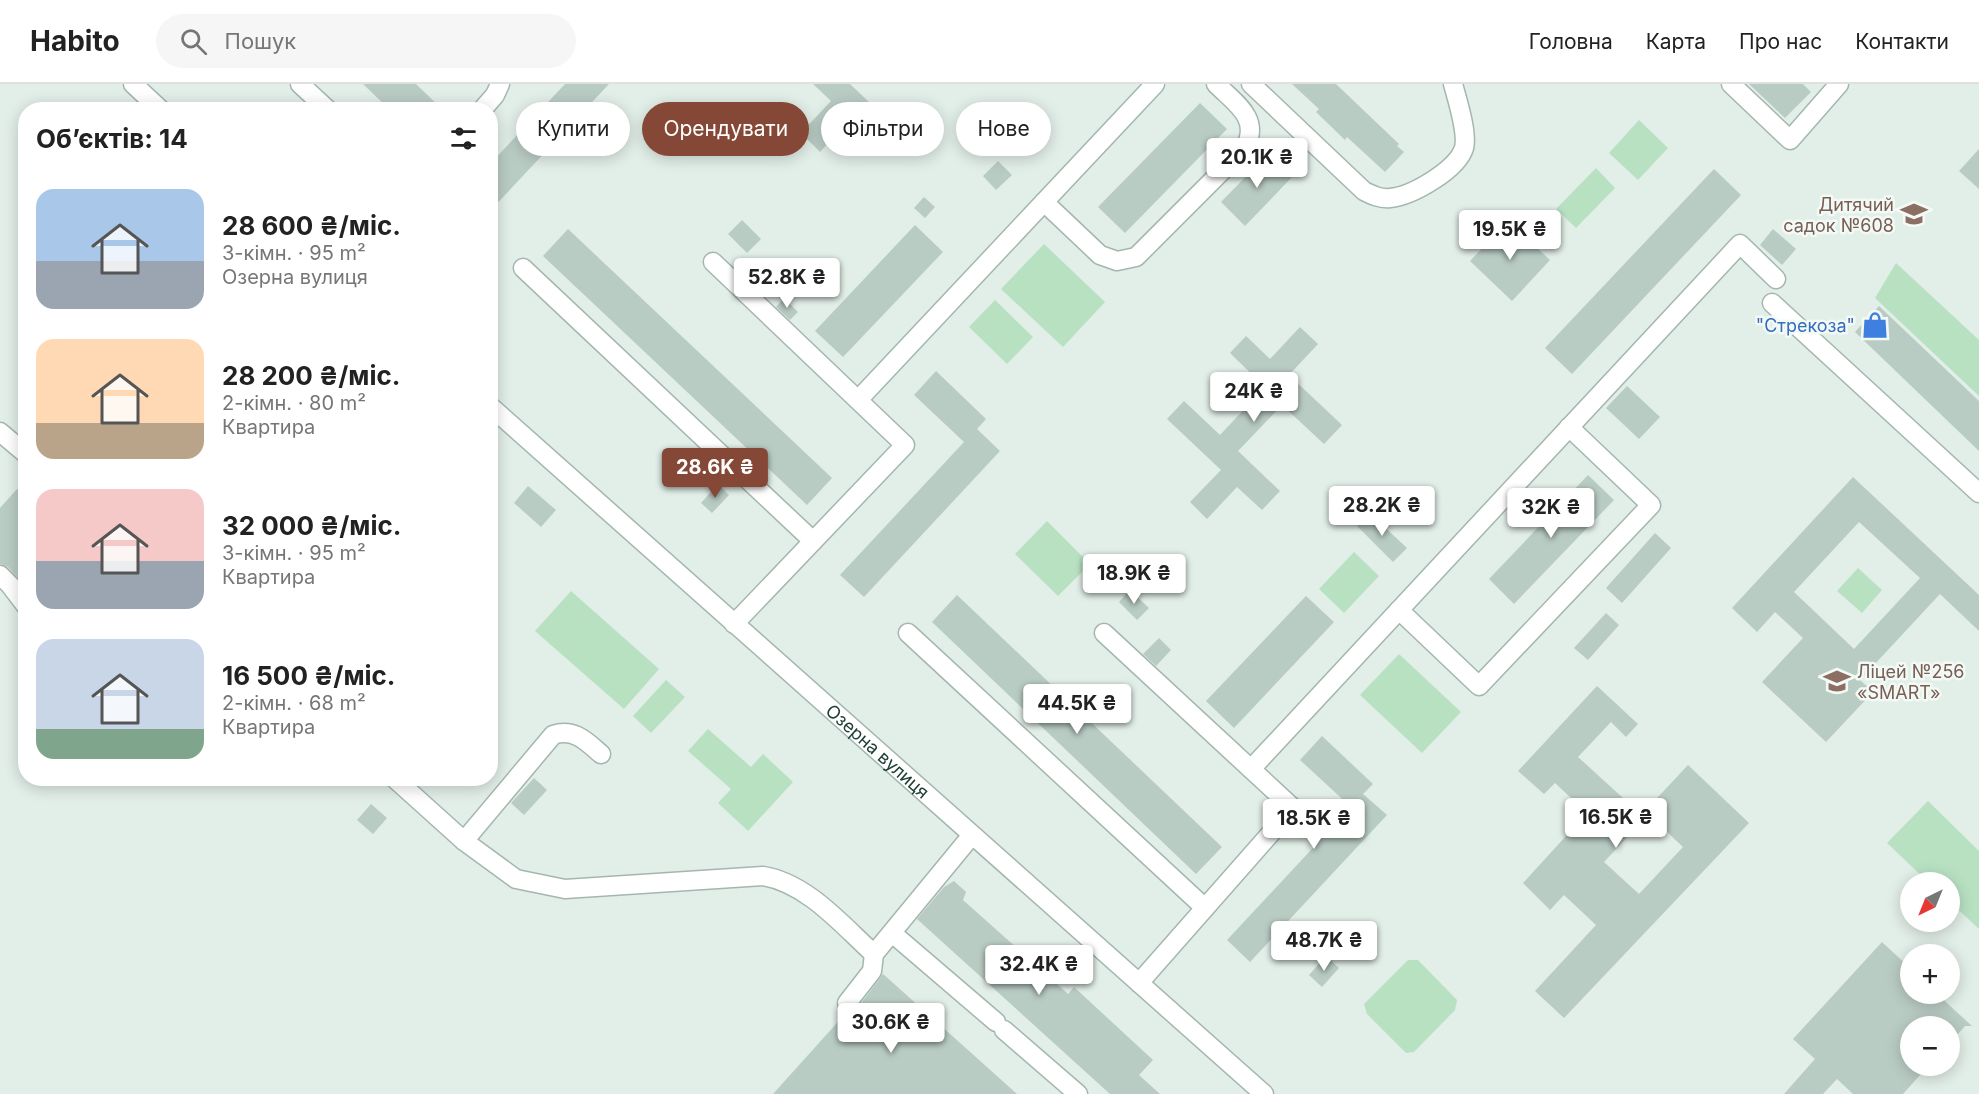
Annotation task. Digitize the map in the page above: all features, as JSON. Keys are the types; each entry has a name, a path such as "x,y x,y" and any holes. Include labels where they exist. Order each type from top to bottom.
{"street":[{"path":"133,84 152,102"},
{"path":"300,84 319,102"},
{"path":"489,102 500,84"},
{"path":"858,400 1155,84"},
{"path":"1044,202 1100,255 1118,261 1136,257 1245,148 1250,140 1251,130 1245,113 1216,84"},
{"path":"1251,84 1364,191 1375,197 1388,199 1400,197 1443,174 1454,164 1464,148 1464,136 1453,84"},
{"path":"1731,84 1790,140 1839,84"},
{"path":"1251,769 1740,244 1776,279"},
{"path":"713,262 905,445 734,624"},
{"path":"523,268 813,541"},
{"path":"1772,303 1979,493"},
{"name":"Озерна вулиця","path":"498,413 1264,1094"},
{"path":"1399,610 1479,686 1651,505 1569,427"},
{"path":"0,432 18,447"},
{"path":"0,576 18,596"},
{"path":"909,633 1205,908"},
{"path":"1104,633 1293,808 1139,983"},
{"path":"464,841 553,735 563,732 580,736 601,754"},
{"path":"403,786 464,841 516,879 565,889 763,876 776,878 804,892 874,954"},
{"path":"847,1003 872,971 874,954 972,835"},
{"path":"892,933 1078,1094"}],"green space":[{"path":"1639,120 1668,148 1638,180 1609,153"},
{"path":"1596,168 1615,188 1576,228 1556,209"},
{"path":"1044,244 1105,302 1063,347 1001,289"},
{"path":"1896,263 1979,340 1979,396 1875,298"},
{"path":"995,300 1033,337 1007,364 969,327"},
{"path":"1047,521 1090,564 1058,596 1015,554"},
{"path":"1354,552 1379,576 1344,613 1319,589"},
{"path":"1858,568 1882,590 1862,613 1837,591"},
{"path":"571,591 659,669 624,709 535,631"},
{"path":"1399,654 1461,712 1422,753 1360,695"},
{"path":"666,680 685,697 651,733 633,716"},
{"path":"708,729 751,767 763,754 793,782 748,831 718,803 731,789 688,751"},
{"path":"1928,801 1979,851 1979,929 1960,911 1960,872 1917,872 1887,843"},
{"path":"1408,960 1418,960 1457,1000 1455,1010 1414,1052 1406,1053 1367,1014 1364,1004"}],"building":[{"path":"363,84 416,84 435,102 382,102"},
{"path":"565,84 609,84 592,102 548,102"},
{"path":"813,84 850,84 869,102 830,102"},
{"path":"1292,84 1336,84 1399,144 1397,146 1404,152 1385,172 1347,137 1345,140 1316,112 1319,109"},
{"path":"1749,84 1803,84 1811,92 1785,118"},
{"path":"1200,103 1227,129 1125,233 1098,207"},
{"path":"821,112 820,152 809,141 809,124"},
{"path":"516,136 516,156 542,156 498,202 498,155"},
{"path":"1979,149 1979,189 1959,171"},
{"path":"1270,152 1294,175 1245,226 1221,202"},
{"path":"998,161 1012,175 996,190 983,176"},
{"path":"1714,169 1741,195 1572,374 1545,348"},
{"path":"924,197 935,207 925,218 914,208"},
{"path":"742,220 761,239 747,253 728,234"},
{"path":"1508,221 1550,260 1512,301 1470,261"},
{"path":"915,225 943,252 843,357 815,331"},
{"path":"568,229 832,478 807,505 543,256"},
{"path":"1773,229 1796,249 1782,265 1760,245"},
{"path":"765,269 777,280 764,295 752,283"},
{"path":"784,298 798,312 790,320 776,307"},
{"path":"1879,306 1979,401 1979,451 1855,332"},
{"path":"1300,327 1318,344 1289,375 1342,425 1324,444 1282,405 1238,451 1280,491 1262,510 1237,487 1207,519 1190,502 1221,470 1167,419 1184,401 1220,435 1265,387 1230,353 1246,336 1270,359"},
{"path":"936,371 986,419 977,429 1000,451 864,597 840,575 964,442 914,395"},
{"path":"1627,386 1660,417 1639,439 1606,408"},
{"path":"1588,475 1614,500 1514,604 1489,579"},
{"path":"1853,477 1979,595 1979,631 1940,594 1860,680 1873,692 1826,742 1762,682 1803,638 1775,612 1757,632 1732,608","holes":["1859,522 1920,578 1854,649 1794,592"]},
{"path":"718,484 729,495 712,513 701,503"},
{"path":"528,486 556,510 541,527 514,503"},
{"path":"18,490 18,578 8,567 0,564 0,508"},
{"path":"1371,511 1382,521 1380,523 1407,548 1393,562 1357,526"},
{"path":"1655,533 1671,548 1622,603 1606,588"},
{"path":"1130,590 1149,608 1137,620 1119,602"},
{"path":"957,595 1222,847 1196,874 932,622"},
{"path":"1306,596 1334,622 1234,728 1206,701"},
{"path":"1606,613 1619,625 1588,660 1574,648"},
{"path":"1159,638 1171,650 1156,666 1143,654"},
{"path":"1597,686 1638,724 1626,737 1611,722 1578,757 1645,818 1604,862 1639,894 1683,847 1645,811 1688,765 1749,823 1564,1018 1535,991 1596,925 1564,895 1550,910 1523,883 1587,813 1555,783 1544,794 1518,771"},
{"path":"1322,736 1373,784 1363,794 1387,815 1250,962 1227,940 1351,807 1300,760"},
{"path":"534,778 547,790 524,815 511,803"},
{"path":"371,804 387,818 373,834 357,820"},
{"path":"954,881 966,892 963,900 1035,964 1055,963 1046,974 1068,994 1074,987 1153,1060 1139,1075 1160,1094 1110,1094 917,919 944,887"},
{"path":"1882,942 1900,959 1900,1004 1948,1004 1972,1026 1965,1026 1960,1032 1960,1016 1900,1016 1900,1076 1919,1076 1903,1094 1853,1094 1837,1079 1823,1094 1784,1094 1815,1059 1793,1039"},
{"path":"1326,956 1339,968 1322,987 1309,975"},
{"path":"883,974 1017,1094 773,1094 845,1014 851,1014 856,1010"}],"place":[{"name":"Дитячий садок №608","path":"1914,214"},
{"name":"\"Стрекоза\"","path":"1875,325"},
{"name":"Ліцей №256 «SMART»","path":"1837,681"}]}
